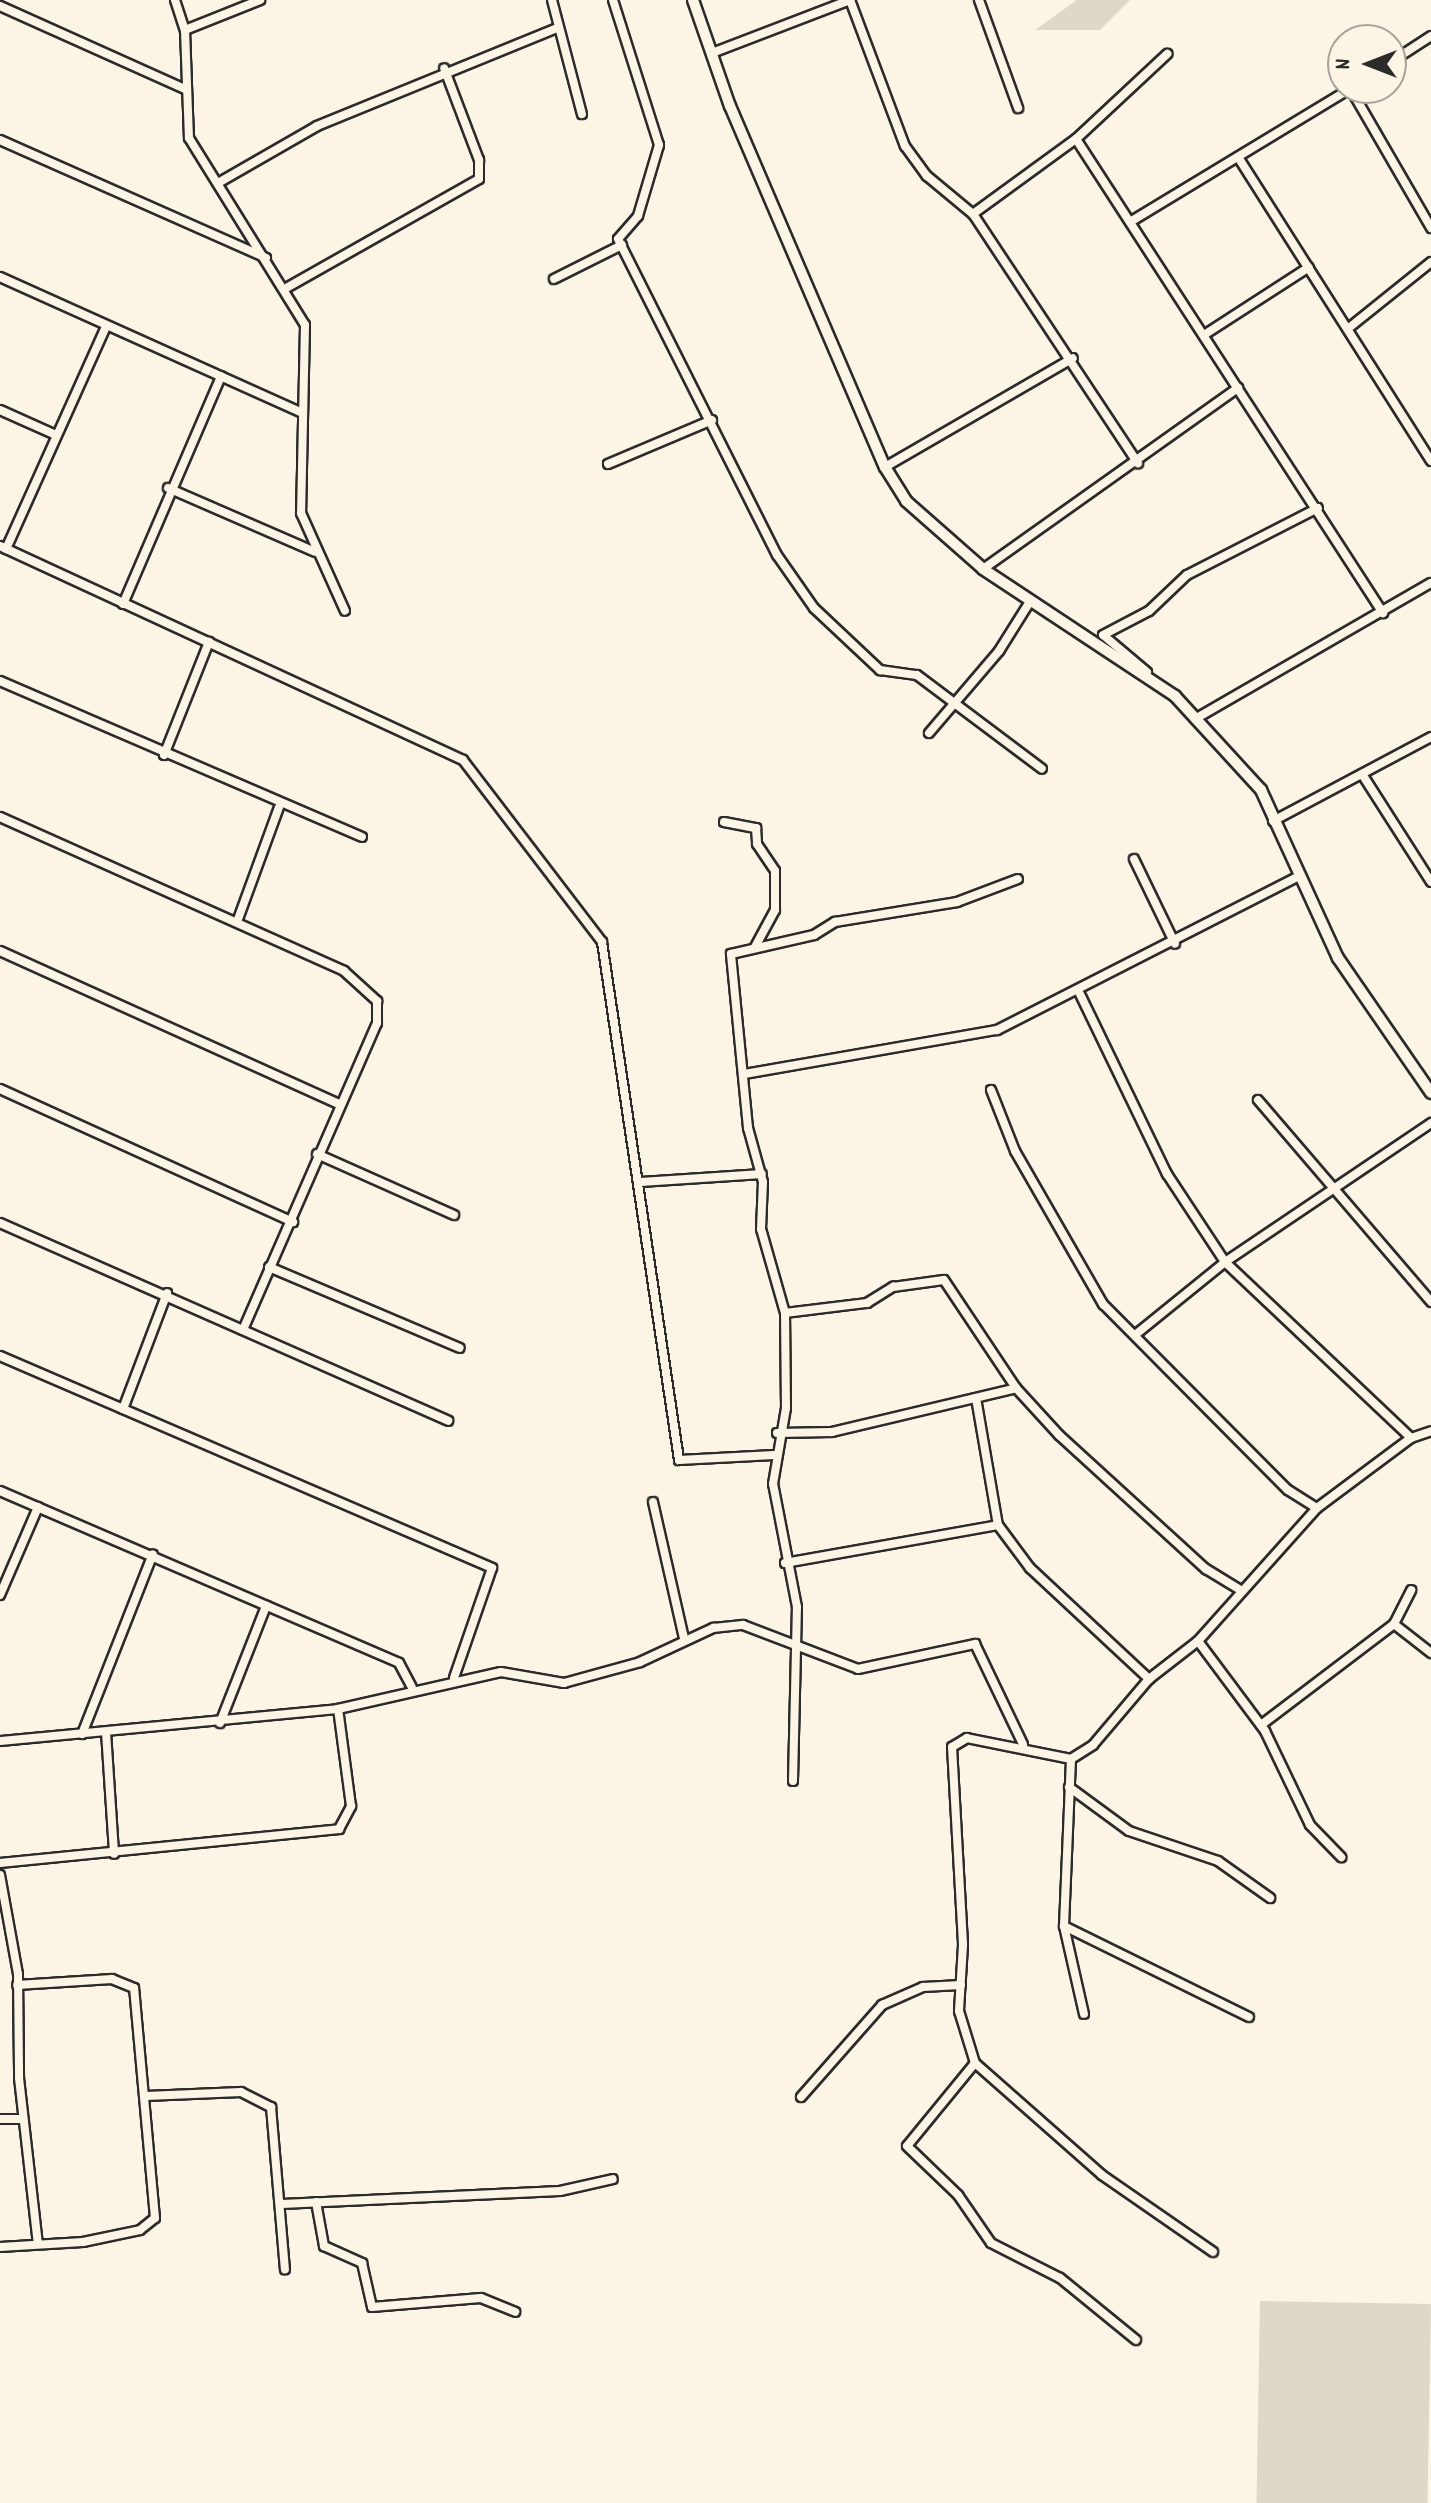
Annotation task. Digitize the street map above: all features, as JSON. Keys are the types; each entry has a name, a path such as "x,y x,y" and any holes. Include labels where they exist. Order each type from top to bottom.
{"street":[{"path":"175,0 185,30 189,138 288,287 305,325 301,513 315,552 345,611"},
{"path":"185,30 260,0"},
{"path":"552,0 582,114"},
{"path":"613,0 659,145 638,216 618,239 712,420 777,555 814,608 880,670 917,675 1042,769"},
{"path":"693,0 712,53 885,467 935,531 983,569 1175,696"},
{"path":"712,53 850,0 905,146 927,176 973,214 1073,358 1138,463"},
{"path":"979,0 1018,108"},
{"path":"0,6 185,89"},
{"path":"218,183 317,126 444,68 557,28"},
{"path":"1407,52 1431,36"},
{"path":"973,214 1076,139 1167,54"},
{"path":"288,287 479,179 479,160 444,68"},
{"path":"1130,222 1327,102"},
{"path":"1359,104 1431,228"},
{"path":"1076,139 1207,333 1238,388 1383,613"},
{"path":"0,140 267,258"},
{"path":"1238,157 1350,327 1431,461"},
{"path":"554,279 622,245"},
{"path":"1350,327 1431,262"},
{"path":"1207,333 1309,267"},
{"path":"0,277 303,413"},
{"path":"106,326 3,548 463,760 602,942 641,1182 679,1460 774,1455"},
{"path":"885,467 1073,358"},
{"path":"123,604 168,488 221,376"},
{"path":"983,569 1138,463 1238,388"},
{"path":"0,410 56,435"},
{"path":"608,464 712,420"},
{"path":"168,488 315,552"},
{"path":"1318,508 1187,575 1149,611 1103,635 1175,696 1261,790 1299,876 1368,1011 1431,1093"},
{"path":"1195,719 1431,583"},
{"path":"929,733 956,706 1031,600"},
{"path":"164,755 209,642"},
{"path":"0,681 279,807 362,837"},
{"path":"1273,821 1431,737"},
{"path":"1362,774 1431,882"},
{"path":"237,922 279,807"},
{"path":"0,817 344,971 377,1001 377,1023 337,1103 293,1222 269,1267 243,1330"},
{"path":"724,822 756,828 757,844 775,871 775,910 755,947"},
{"path":"1134,859 1175,944"},
{"path":"744,1074 997,1030 1080,994 1299,876"},
{"path":"793,1781 797,1607 785,1563 774,1455 777,1433 786,1408 785,1313 761,1229 762,1174 749,1137 731,954 814,935 835,922 957,902 1018,879"},
{"path":"0,951 337,1103"},
{"path":"1080,994 1167,1174 1225,1262 1411,1438"},
{"path":"0,1089 293,1222"},
{"path":"991,1090 1015,1151 1103,1304 1282,1484 1317,1508"},
{"path":"1258,1100 1331,1194 1431,1302"},
{"path":"1135,1335 1225,1262 1331,1194 1431,1123"},
{"path":"317,1154 454,1215"},
{"path":"641,1182 762,1174"},
{"path":"0,1223 167,1293 448,1421"},
{"path":"269,1267 460,1348"},
{"path":"785,1313 867,1303 893,1287 944,1280 1016,1388 1161,1530 1242,1591"},
{"path":"123,1409 167,1293"},
{"path":"0,1356 492,1568 454,1678"},
{"path":"777,1433 832,1432 1016,1388"},
{"path":"976,1398 998,1525 1036,1575 1149,1679"},
{"path":"1213,2252 1102,2175 975,2063 959,2011 961,1985 952,1747 967,1738 1023,1744 1071,1759 1093,1745 1149,1679 1198,1641 1317,1508 1411,1438 1431,1431"},
{"path":"0,1491 153,1554 399,1663 412,1687"},
{"path":"653,1502 684,1638"},
{"path":"0,1595 38,1507"},
{"path":"785,1563 865,1543 998,1525"},
{"path":"82,1734 153,1554"},
{"path":"1261,1725 1394,1624 1411,1590"},
{"path":"220,1723 266,1606"},
{"path":"1394,1624 1431,1653"},
{"path":"0,1741 220,1723 338,1709 412,1687 501,1672 564,1683 640,1662 684,1638 743,1625 858,1669 975,1644 1023,1744"},
{"path":"1198,1641 1261,1725 1310,1825 1341,1857"},
{"path":"0,1863 114,1854 339,1829 351,1806 338,1709"},
{"path":"106,1732 114,1854"},
{"path":"1071,1759 1064,1926 1084,2014"},
{"path":"1069,1787 1129,1831 1218,1861 1270,1898"},
{"path":"0,1875 17,1985 23,2119 38,2244"},
{"path":"1064,1926 1249,2017"},
{"path":"0,2247 83,2242 154,2222 146,2096 129,1982 17,1985"},
{"path":"801,2097 882,2005 923,1987 961,1985"},
{"path":"975,2063 907,2146 958,2195 991,2243 1060,2278 1136,2340"},
{"path":"146,2096 241,2092 265,2100 282,2204 285,2269"},
{"path":"0,2119 23,2119"},
{"path":"282,2204 560,2191 613,2179"},
{"path":"316,2202 324,2246 362,2263 372,2307 481,2298 515,2312"}],"shaded area":[{"path":"1077,0 1130,0 1100,30 1035,30"},
{"path":"1260,2301 1431,2304 1428,2503 1256,2503"}]}
